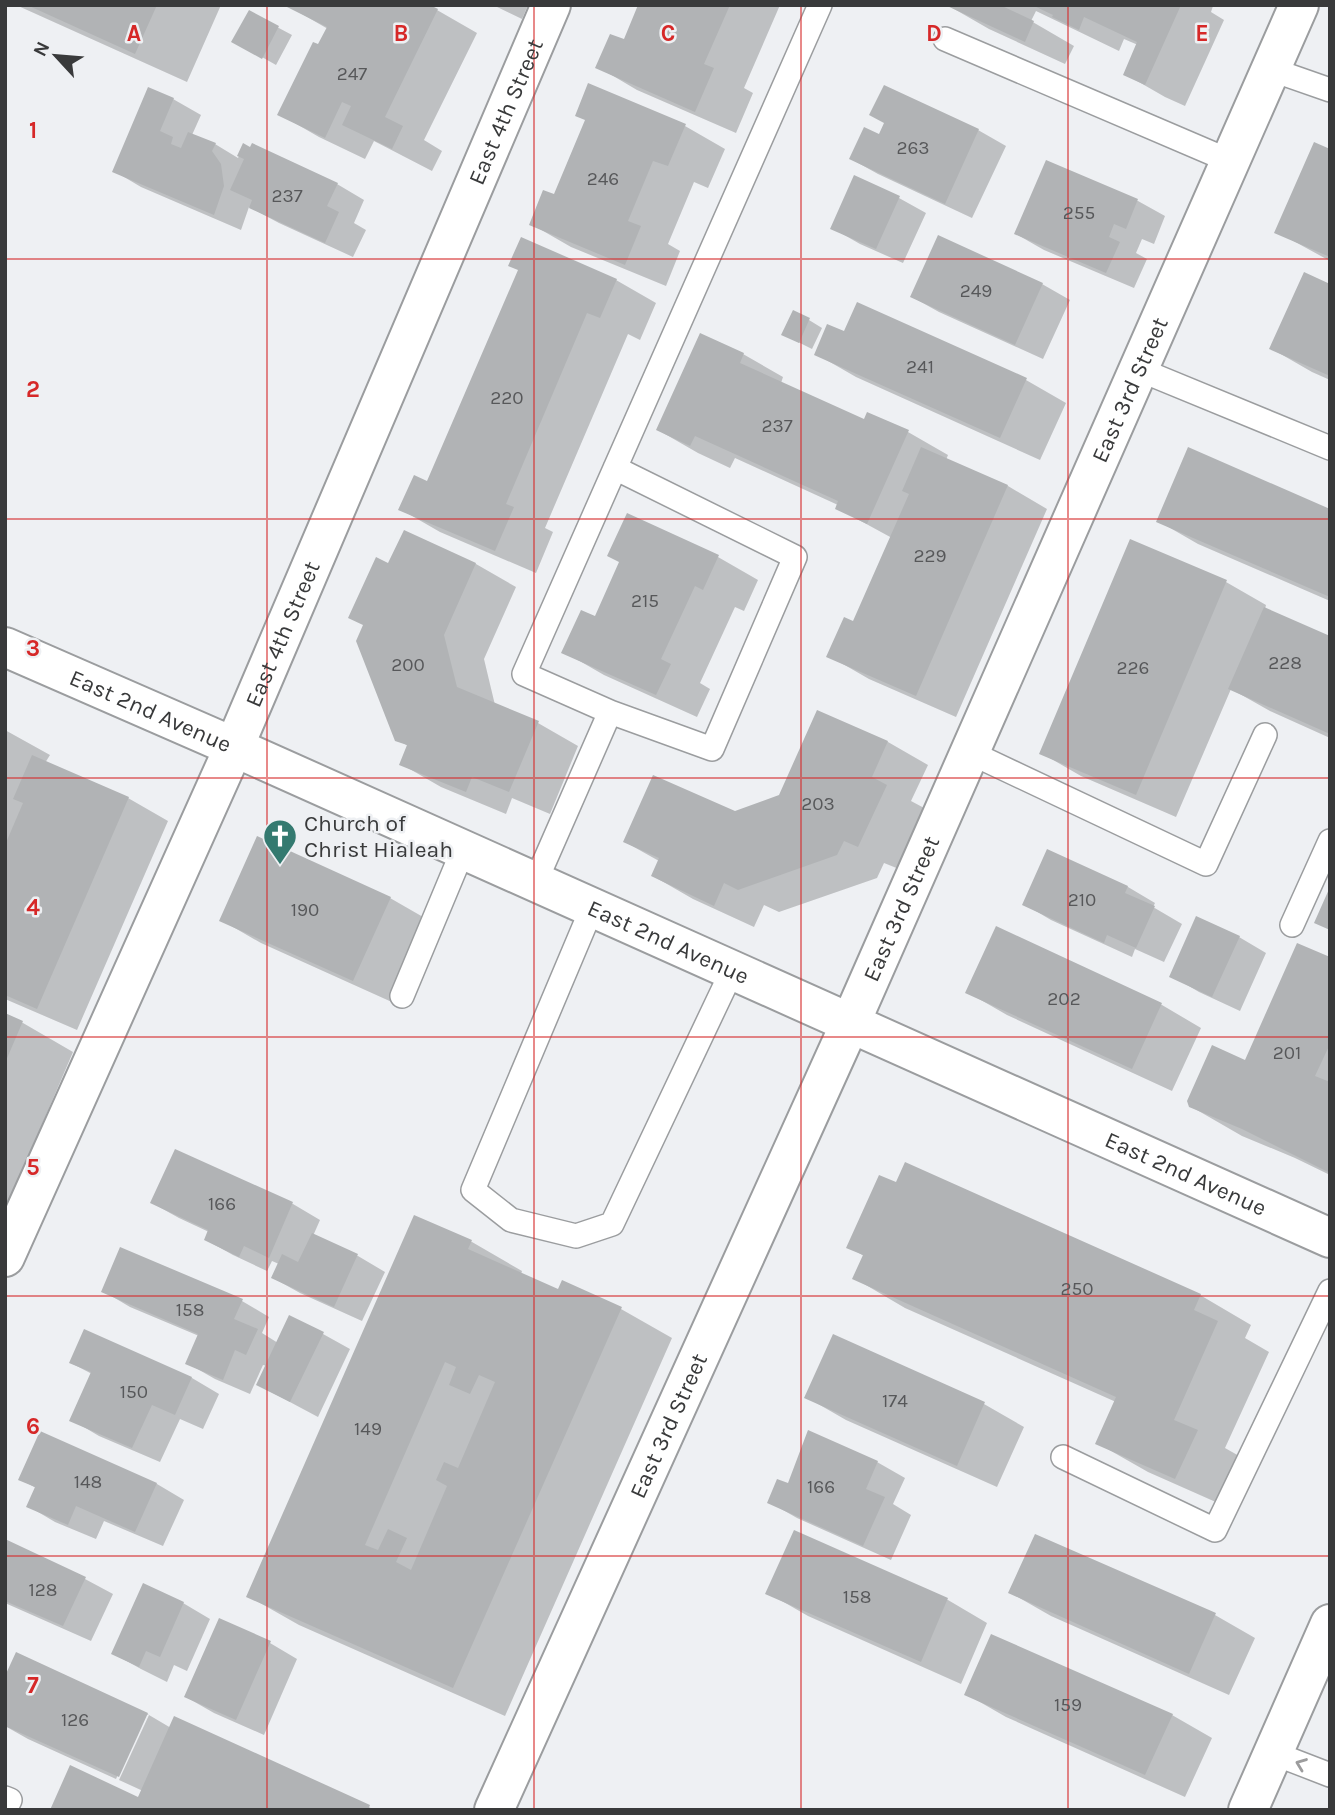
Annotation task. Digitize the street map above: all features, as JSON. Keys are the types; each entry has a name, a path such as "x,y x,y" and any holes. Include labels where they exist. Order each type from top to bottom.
{"street":[{"name":"East 4th Street","path":"5,1257 234,747 551,5"},
{"name":"East 3rd Street","path":"494,1810 850,1024 1299,5"},
{"name":"East 2nd Avenue","path":"5,647 1330,1238"},
{"path":"1248,1810 1330,1624"}],"lane":[{"path":"615,468 795,556 712,749 610,712 524,674 615,468 820,5"},
{"path":"945,39 1230,161"},
{"path":"1270,69 1330,90"},
{"path":"1138,369 1330,448"},
{"path":"535,883 610,712"},
{"path":"969,752 1206,864 1265,735"},
{"path":"1292,925 1330,841"},
{"path":"402,996 463,850"},
{"path":"592,908 473,1190 511,1220 576,1236 612,1224 732,971"},
{"path":"1063,1457 1215,1530 1330,1291"},
{"path":"1273,1753 1330,1775"},
{"path":"5,1798 10,1800 5,1810"}],"building":[{"path":"27,5 157,5 135,54"},
{"path":"283,5 430,5 438,9 385,117 403,126 392,149 342,125 351,106 342,102 325,138 277,115 313,42 318,44 327,27"},
{"path":"638,5 730,5 704,64 714,68 695,112 595,68 610,34 624,39"},
{"path":"945,5 1000,5 1034,21 1025,42"},
{"path":"1032,5 1181,5 1145,85 1123,75 1137,42 1084,17 1079,30"},
{"path":"249,10 279,26 262,59 231,42"},
{"path":"588,83 686,124 668,166 653,161 628,221 641,226 625,265 529,225 543,190 554,194 585,120 575,116"},
{"path":"884,85 979,129 945,204 849,159 864,127 879,134 884,123 869,115"},
{"path":"148,87 174,98 160,131 173,137 171,144 181,148 188,132 216,143 212,151 221,164 224,186 214,215 112,172"},
{"path":"1314,142 1330,149 1330,257 1274,233"},
{"path":"243,143 250,147 252,143 338,183 327,206 339,212 325,243 249,208 252,200 230,190 244,159 237,156"},
{"path":"1046,160 1138,199 1126,229 1114,224 1109,237 1120,242 1106,273 1014,234"},
{"path":"854,175 900,196 876,249 830,229"},
{"path":"938,235 1043,283 1015,345 910,297"},
{"path":"521,237 617,279 600,318 587,313 506,504 514,507 495,551 398,510 414,475 427,481 518,270 508,266"},
{"path":"1304,272 1330,284 1330,376 1269,349"},
{"path":"857,302 1027,378 1000,438 814,355 827,324 844,331"},
{"path":"793,310 810,318 799,343 781,335"},
{"path":"700,333 744,353 740,363 864,419 867,412 909,430 867,524 835,509 838,501 695,436 690,446 656,430"},
{"path":"921,447 1008,485 916,696 826,657 844,617 853,621 909,494 902,491"},
{"path":"1188,447 1330,509 1330,597 1156,522"},
{"path":"627,513 719,555 703,590 695,586 661,659 671,664 656,695 561,653 581,610 595,616 619,562 607,556"},
{"path":"404,530 476,563 444,635 457,687 539,721 509,792 472,777 466,792 399,765 407,745 395,741 356,641 363,625 348,618 376,557 388,563"},
{"path":"1130,539 1227,580 1136,795 1039,754"},
{"path":"1264,607 1330,636 1330,734 1228,689"},
{"path":"817,710 888,741 872,777 887,785 858,847 844,841 837,855 738,890 724,883 714,906 651,876 659,858 623,842 653,775 735,811 779,795"},
{"path":"32,755 129,797 37,1009 5,995 5,845 23,803 13,799"},
{"path":"257,836 391,897 353,981 219,921"},
{"path":"1047,849 1128,886 1125,893 1155,906 1136,948 1107,935 1104,943 1022,905"},
{"path":"1330,887 1330,930 1314,923"},
{"path":"1196,916 1240,936 1212,997 1169,977"},
{"path":"996,926 1162,1003 1132,1069 965,993"},
{"path":"1297,943 1330,957 1330,1044 1315,1076 1330,1082 1330,1173 1242,1129 1189,1107 1187,1101 1212,1045 1245,1060"},
{"path":"5,1013 23,1021 5,1063"},
{"path":"175,1149 293,1202 269,1258 244,1246 239,1257 204,1240 208,1230 150,1203"},
{"path":"905,1162 1201,1294 1194,1310 1218,1321 1174,1420 1198,1430 1175,1479 1095,1444 1116,1397 852,1279 863,1255 846,1248 879,1175 896,1182"},
{"path":"414,1215 472,1240 468,1249 558,1289 562,1280 622,1307 453,1688 246,1597","holes":["445,1362 456,1367 449,1385 470,1394 479,1375 495,1382 458,1468 444,1462 436,1480 447,1486 411,1570 396,1562 407,1538 388,1529 378,1550 365,1545"]},
{"path":"312,1233 358,1254 334,1307 271,1278 282,1254 298,1262"},
{"path":"120,1247 243,1299 234,1319 258,1329 246,1355 235,1350 223,1380 185,1364 198,1334 101,1292"},
{"path":"289,1315 324,1332 290,1402 256,1385"},
{"path":"84,1329 192,1377 175,1415 152,1405 132,1448 69,1421 91,1372 69,1363"},
{"path":"833,1334 985,1402 957,1466 804,1398"},
{"path":"808,1430 878,1461 866,1489 885,1497 863,1546 767,1503 777,1479 788,1483"},
{"path":"40,1431 157,1483 135,1532 76,1506 68,1525 26,1507 35,1487 18,1480"},
{"path":"794,1530 948,1598 921,1662 765,1594"},
{"path":"1035,1534 1216,1613 1189,1674 1008,1593"},
{"path":"5,1539 86,1577 63,1626 5,1601"},
{"path":"143,1583 184,1602 160,1657 146,1651 139,1667 111,1654"},
{"path":"219,1618 271,1641 236,1720 184,1697"},
{"path":"991,1634 1173,1714 1145,1775 964,1695"},
{"path":"16,1652 148,1713 119,1777 5,1726 5,1676"},
{"path":"174,1716 370,1805 368,1810 50,1810 70,1765 138,1797"}],"place":[{"name":"Church of Christ Hialeah","path":"280,866"}]}
